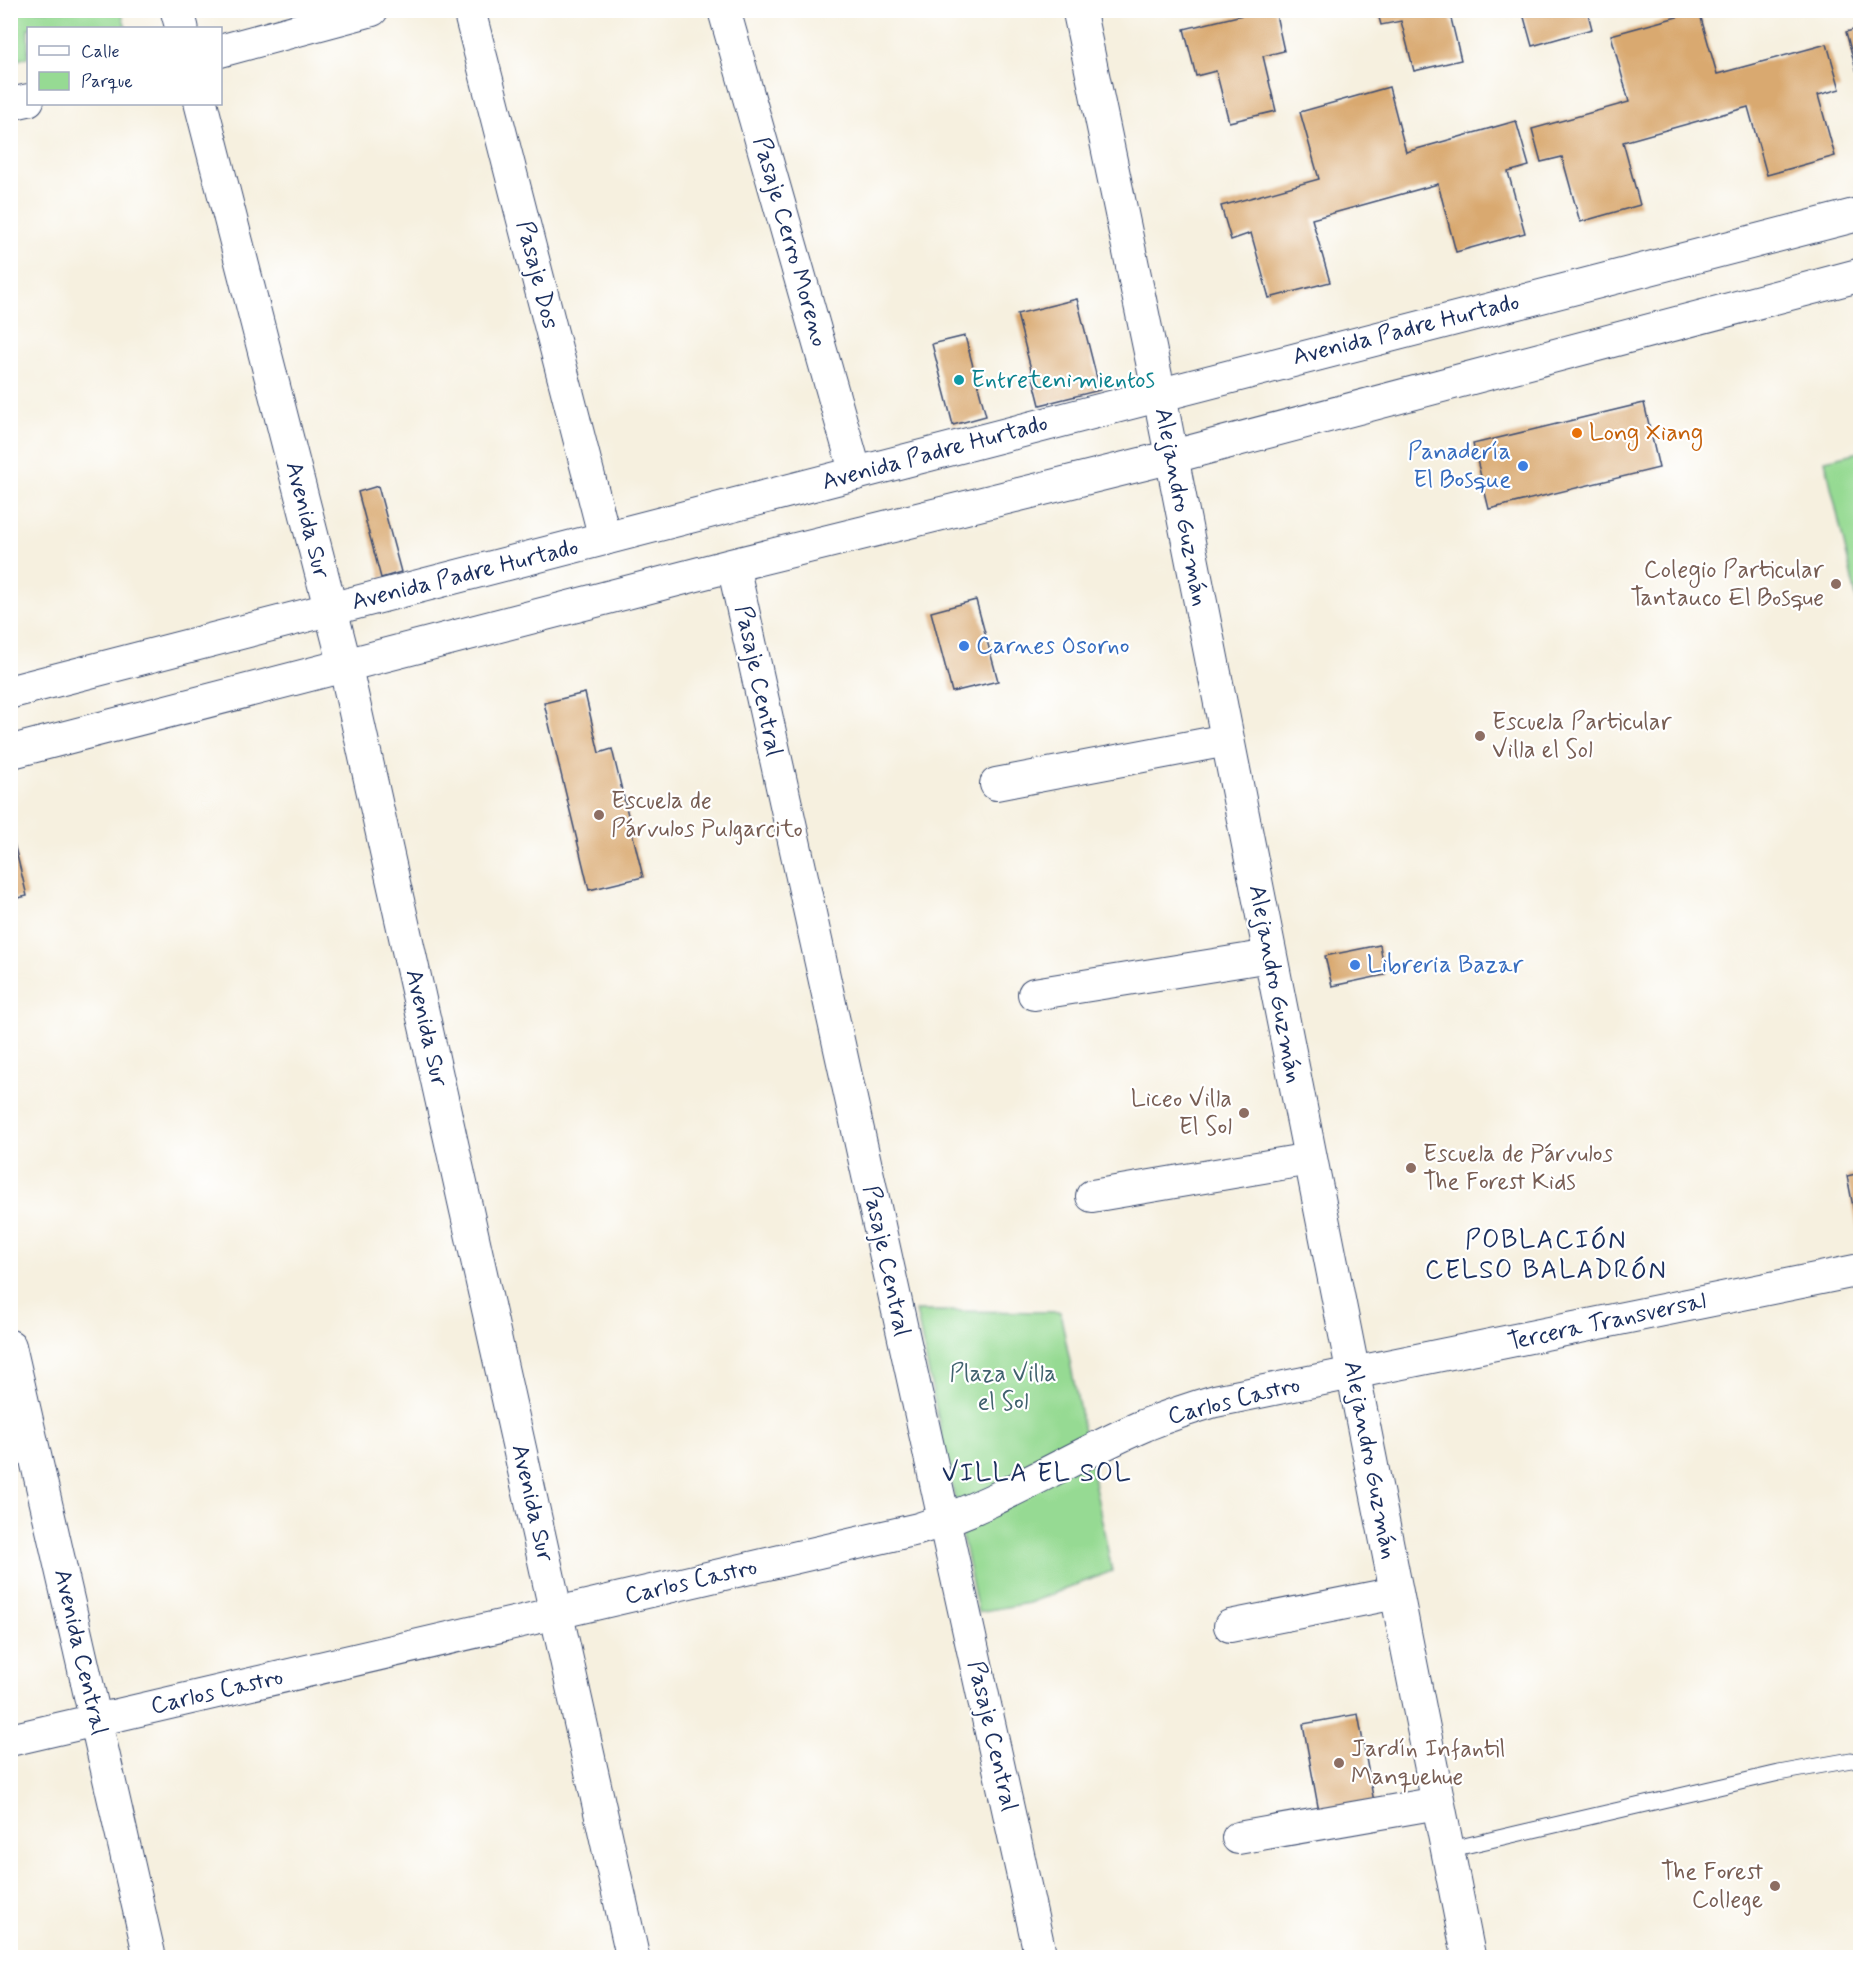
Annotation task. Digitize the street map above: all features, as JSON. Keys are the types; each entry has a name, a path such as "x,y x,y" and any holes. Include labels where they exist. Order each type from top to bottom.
{"street":[{"path":"177,10 182,27"},
{"path":"222,50 372,10"},
{"name":"Pasaje Dos","path":"469,10 605,539"},
{"name":"Pasaje Cerro Moreno","path":"724,10 856,474"},
{"name":"Alejandro Guzmán","path":"1079,10 1159,393 1469,1958"},
{"path":"10,104 27,100"},
{"name":"Avenida Sur","path":"201,105 345,665 633,1958"},
{"name":"Avenida Padre Hurtado","path":"10,692 856,474 1159,393 1860,214"},
{"path":"10,752 733,564 1171,457 1860,274"},
{"name":"Pasaje Central","path":"733,564 1041,1958"},
{"path":"996,784 1227,740"},
{"path":"1034,994 1270,956"},
{"path":"1092,1196 1310,1159"},
{"name":"Tercera Transversal","path":"1353,1374 1860,1269"},
{"name":"Avenida Central","path":"10,1346 150,1958"},
{"name":"Carlos Castro","path":"10,1740 901,1534 944,1522 991,1502 1136,1430 1178,1412 1252,1392 1353,1374"},
{"path":"1230,1626 1396,1593"},
{"path":"1238,1838 1438,1803"}],"lane":[{"path":"1447,1850 1779,1773 1851,1760"}],"green space":[{"path":"11,10 121,11 126,27 27,27 27,57 11,62"},
{"path":"1860,452 1860,614 1825,460"},
{"name":"Plaza Villa el Sol","path":"916,1311 1060,1312 1112,1571 1029,1603 978,1612"}],"building":[{"path":"1263,10 1275,10 1284,51 1263,56 1276,111 1229,122 1216,71 1196,76 1184,29"},
{"path":"1377,10 1449,10 1461,60 1414,71 1401,21 1381,25"},
{"path":"1522,10 1587,10 1592,29 1532,46"},
{"path":"1699,11 1717,74 1827,44 1840,89 1818,95 1835,156 1767,175 1748,107 1623,142 1640,205 1580,222 1562,157 1541,162 1532,129 1629,102 1611,35"},
{"path":"1860,28 1860,72 1857,73 1846,32"},
{"path":"1389,87 1406,152 1516,121 1529,166 1508,172 1525,233 1456,252 1438,184 1312,219 1330,282 1269,298 1251,233 1231,240 1221,206 1319,179 1300,112"},
{"path":"1077,299 1100,390 1040,405 1017,314"},
{"name":"Entretenimientos","path":"965,336 986,416 953,425 932,344"},
{"path":"1644,403 1659,468 1489,509 1473,444"},
{"path":"378,486 401,572 381,578 358,492"},
{"name":"Carnes Osorno","path":"976,600 998,681 952,692 931,612"},
{"name":"Escuela de Párvulos Pulgarcito","path":"585,693 599,753 612,749 643,877 589,890 544,703"},
{"path":"10,827 27,896 10,900"},
{"name":"Libreria Bazar","path":"1380,945 1385,975 1332,986 1325,956"},
{"path":"1860,1173 1860,1232 1858,1232 1847,1176"},
{"name":"Jardín Infantil Manquehue","path":"1358,1714 1374,1802 1319,1812 1303,1724"}],"place":[{"name":"Entretenimientos","path":"959,380"},
{"name":"Long Xiang","path":"1577,433"},
{"name":"Panadería El Bosque","path":"1523,466"},
{"name":"Colegio Particular Tantauco El Bosque","path":"1836,584"},
{"name":"Carnes Osorno","path":"964,646"},
{"name":"Escuela Particular Villa el Sol","path":"1480,736"},
{"name":"Escuela de Párvulos Pulgarcito","path":"599,815"},
{"name":"Libreria Bazar","path":"1355,965"},
{"name":"Liceo Villa El Sol","path":"1244,1113"},
{"name":"Escuela de Párvulos The Forest Kids","path":"1411,1168"},
{"name":"Jardín Infantil Manquehue","path":"1339,1763"},
{"name":"The Forest College","path":"1775,1886"}],"district":[{"name":"POBLACIÓN CELSO BALADRÓN","path":"1546,1256"},
{"name":"VILLA EL SOL","path":"1037,1474"}]}
